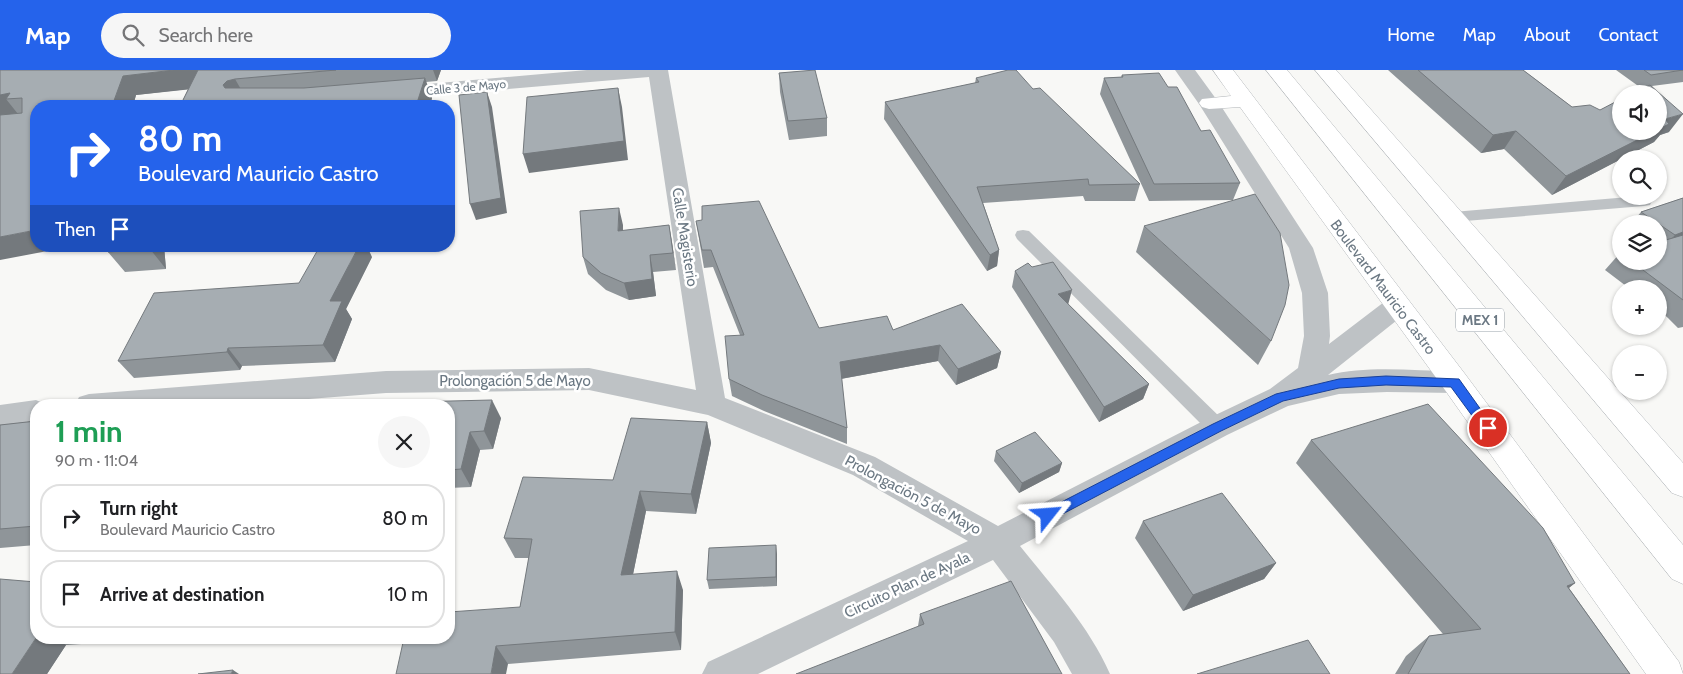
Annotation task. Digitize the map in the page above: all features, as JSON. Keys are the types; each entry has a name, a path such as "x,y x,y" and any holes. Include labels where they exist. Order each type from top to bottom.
{"main road":[{"name":"Boulevard Mauricio Castro","path":"1223,70 1455,382 1667,674"},
{"name":"MEX 1","path":"1276,70 1683,569"},
{"path":"1325,70 1683,484"},
{"path":"1208,103 1245,101"}],"street":[{"name":"Calle 3 de Mayo","path":"373,95 657,70"},
{"name":"Calle Magisterio","path":"657,70 712,405"},
{"path":"1185,70 1301,248 1314,293 1318,336 1310,375"},
{"name":"Circuito Plan de Ayala","path":"720,674 998,542 1217,428 1280,398 1397,306"},
{"name":"Prolongación 5 de Mayo","path":"166,399 386,382 589,379 712,405 864,466 998,542"},
{"name":"Circuito Plan de Ayala","path":"1280,398 1339,384 1386,381 1455,382"},
{"path":"0,416 30,412"},
{"path":"998,542 1066,631 1092,674"}],"lane":[{"path":"1453,217 1612,204"},
{"path":"1023,235 1217,428"}],"building":[{"path":"0,70 174,70 123,76 114,100 30,100 30,231 0,237 0,115 22,113 22,98 6,99 10,93 0,95"},
{"path":"198,70 336,70 235,79 227,81 223,85 225,88 304,88 425,78 418,100 183,100"},
{"path":"815,70 827,118 788,121 779,73"},
{"path":"1008,70 1016,70 1033,89 1040,88 1140,184 1089,185 1088,179 977,187 999,250 990,255 885,102 979,82 976,78"},
{"path":"1418,70 1523,70 1572,107 1590,105 1600,110 1612,104 1612,140 1637,140 1617,150 1612,150 1612,153 1566,176 1516,131 1493,135"},
{"path":"1644,70 1683,70 1651,75"},
{"path":"1159,73 1168,87 1177,87 1201,131 1210,130 1240,183 1154,184 1104,78"},
{"path":"618,88 624,141 523,154 527,97"},
{"path":"487,92 501,198 470,204 459,95"},
{"path":"1667,100 1683,114 1667,118"},
{"path":"1255,194 1280,233 1289,285 1285,305 1271,341 1144,226"},
{"path":"1683,198 1683,232 1675,235 1667,230 1667,215 1645,215 1641,212 1667,205 1667,203"},
{"path":"759,201 819,328 887,316 893,330 962,304 1001,352 958,369 940,345 840,362 847,428 762,395 729,379 725,336 744,335 711,250 702,250 696,221 702,220 702,206"},
{"path":"619,208 618,231 669,225 673,253 650,255 652,279 624,283 601,273 583,257 580,211"},
{"path":"1683,235 1683,300 1667,288 1667,280 1656,280 1643,270 1667,270 1667,240"},
{"path":"317,252 356,252 330,301 342,301 323,345 228,348 227,352 118,361 154,293 299,283"},
{"path":"1053,262 1072,290 1058,294 1149,384 1104,407 1015,271 1028,263 1032,267"},
{"path":"492,400 484,431 470,432 461,469 455,470 455,401"},
{"path":"1428,404 1543,528 1575,583 1567,586 1630,674 1408,674 1429,636 1481,629 1311,440"},
{"path":"631,418 707,422 691,494 640,491 621,575 677,571 675,632 496,646 491,674 396,674 403,644 455,644 455,612 520,607 532,539 504,538 523,477 613,480"},
{"path":"30,422 30,526 0,529 0,425"},
{"path":"1035,432 1062,463 1022,483 996,451"},
{"path":"1222,493 1276,563 1193,595 1143,521"},
{"path":"776,545 776,577 707,580 709,548"},
{"path":"0,579 30,582 30,644 32,644 12,674 0,674"},
{"path":"1011,581 1062,674 796,674 924,624 920,614"},
{"path":"1308,640 1330,674 1197,674"},
{"path":"233,670 231,674 198,674"}],"route":[{"path":"1048,515 1217,428 1280,398 1339,384 1386,381 1455,382 1488,428"}]}
